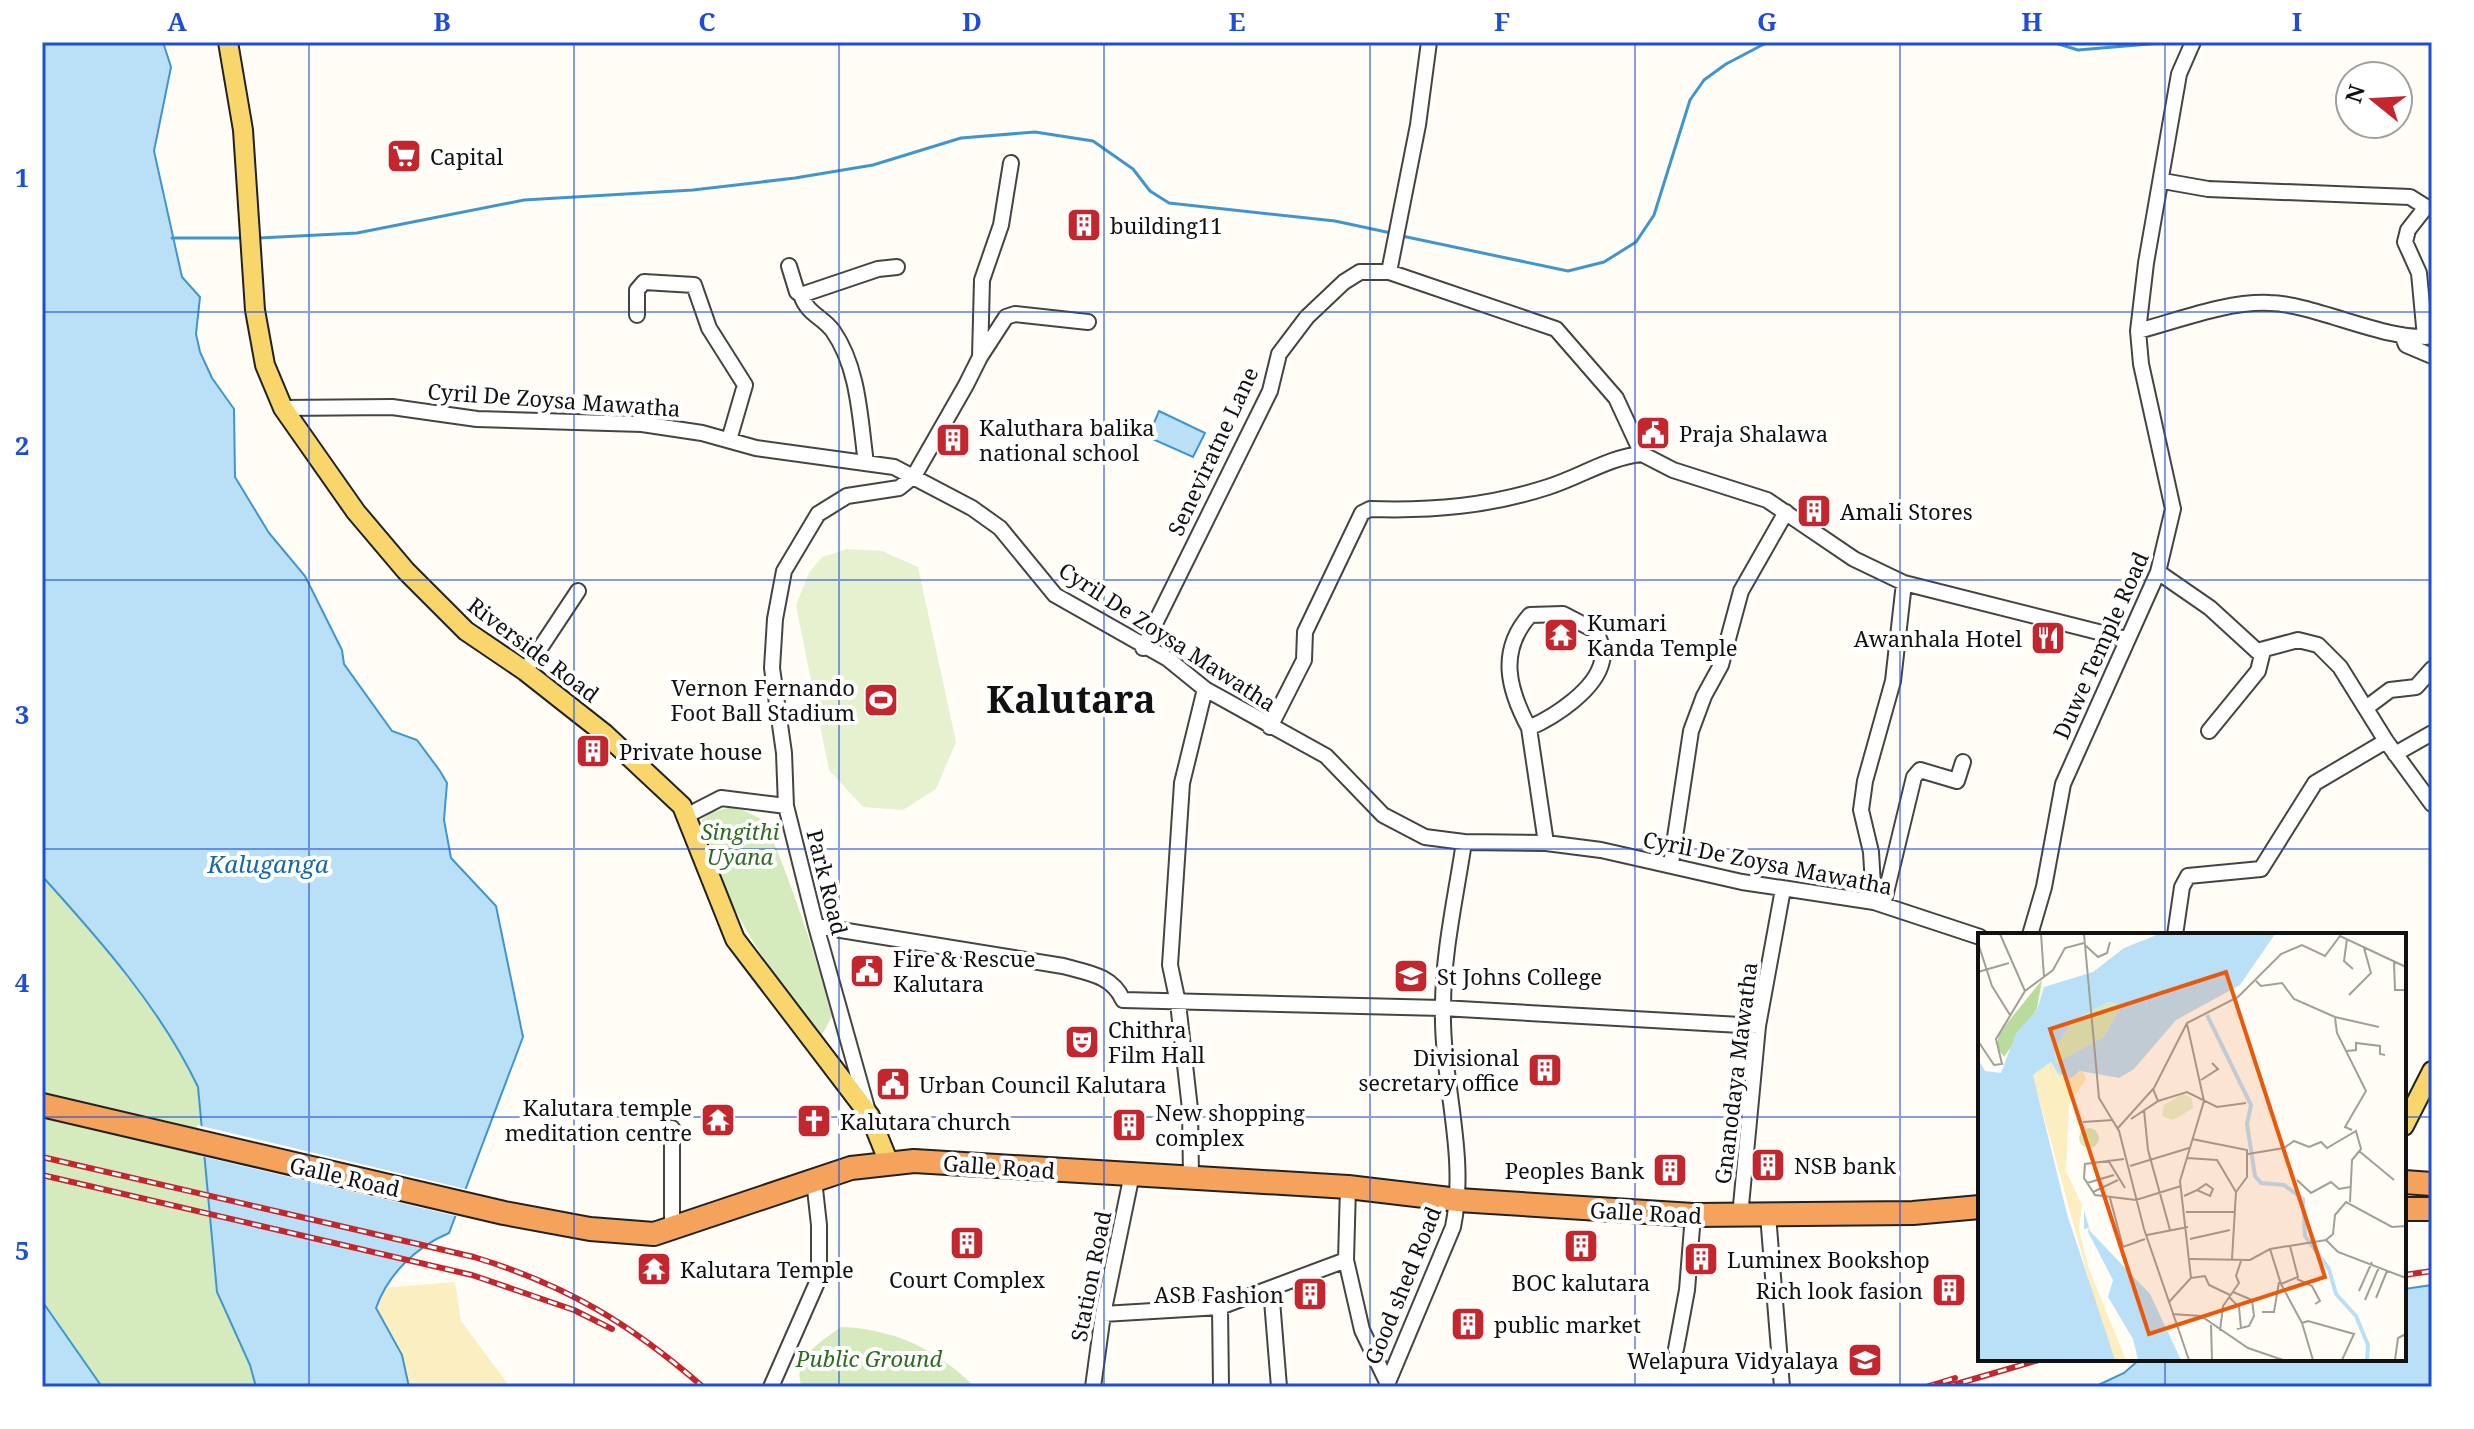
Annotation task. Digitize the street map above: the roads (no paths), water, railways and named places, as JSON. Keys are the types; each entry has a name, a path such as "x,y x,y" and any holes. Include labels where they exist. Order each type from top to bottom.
{"highway":[{"name":"Galle Road","path":"42,1105 504,1213 621,1233 654,1234 851,1168 889,1163 942,1162 1191,1176 1348,1187 1458,1200 1693,1215 1913,1213 1978,1207"},
{"path":"2406,1182 2432,1184"},
{"path":"2406,1209 2432,1209"}],"main road":[{"name":"Riverside Road","path":"228,42 243,130 254,257 255,310 265,365 283,408 313,455 406,571 466,631 525,671 605,734 682,806 735,939 870,1116 889,1163"},
{"path":"2406,1122 2432,1071"}],"street":[{"path":"1389,272 1429,42"},
{"name":"Duwe Temple Road","path":"2031,933 2044,887 2063,784 2158,572 2173,509 2141,364 2138,331 2146,263 2163,181 2179,74 2193,42"},
{"path":"980,357 982,280 1001,225 1011,163"},
{"path":"2138,331 2229,308 2271,303 2402,335 2429,336 2419,273 2405,242 2408,230 2429,206 2410,197 2208,189 2163,181"},
{"path":"789,266 806,310 834,332 849,369 861,406 866,463"},
{"path":"801,295 878,269 897,267"},
{"name":"Seneviratne Lane","path":"1143,648 1270,391 1279,354 1291,334 1344,282 1360,272 1389,272 1556,329 1616,398 1642,454"},
{"path":"637,315 637,290 644,282 694,285 709,328 745,385 729,440"},
{"path":"786,806 784,753 772,668 775,619 784,571 818,514 847,496 899,488 914,476 980,357 1006,317 1015,314 1088,322"},
{"path":"2402,335 2406,345 2432,356"},
{"name":"Cyril De Zoysa Mawatha","path":"283,408 392,407 477,419 642,424 756,448 866,463 914,476 972,508 1000,528 1055,595 1143,648 1168,659 1205,689 1326,756 1383,815 1425,837 1464,842 1546,843 1671,864 1783,889 1879,904 1978,936"},
{"path":"1270,727 1304,660 1305,632 1362,513 1370,509 1432,511 1500,502 1600,468 1621,456 1642,454 1673,470 1767,500 1854,559 1904,583 2126,639"},
{"path":"1671,864 1691,731 1729,644 1741,591 1786,512"},
{"path":"2158,572 2210,608 2247,645 2263,651 2298,640 2318,645 2340,667 2390,748 2432,804"},
{"path":"1879,904 1861,810 1865,781 1893,681 1904,583"},
{"path":"525,671 578,591"},
{"path":"1529,728 1548,720 1583,691 1602,665 1604,652 1596,631 1563,614 1530,615 1508,650 1513,694 1529,728 1546,843"},
{"path":"2209,731 2258,671 2263,651"},
{"path":"2366,708 2390,690 2416,687 2432,669"},
{"path":"1191,1176 1190,1109 1178,1003 1170,965 1175,852 1182,783 1205,689"},
{"path":"2175,933 2182,887 2188,876 2261,869 2315,783 2390,748 2432,733"},
{"path":"1879,904 1914,777 1920,770 1957,781 1963,762"},
{"name":"Park Road","path":"686,816 721,798 786,806 816,926 870,1116"},
{"name":"Good shed Road","path":"1387,1384 1453,1227 1458,1200 1457,1136 1442,1008 1464,842"},
{"name":"Gnanodaya Mawatha","path":"1740,1216 1758,1026 1783,889"},
{"path":"816,926 1063,966 1103,977 1117,987 1123,1000 1442,1008 1758,1026"},
{"path":"672,1128 672,1227"},
{"name":"Station Road","path":"1093,1387 1103,1314 1132,1174"},
{"path":"771,1387 819,1278 819,1225 814,1180"},
{"path":"1348,1187 1346,1260 1362,1330 1387,1384"},
{"path":"1676,1349 1687,1290 1693,1215"},
{"path":"1768,1215 1782,1387"},
{"path":"1103,1314 1220,1307 1346,1260"},
{"path":"1271,1288 1279,1387"},
{"path":"1220,1307 1221,1387"}],"water":[{"name":"Kaluganga","path":"42,42 163,42 171,67 154,151 182,277 200,297 196,334 200,352 212,378 234,409 235,477 269,533 305,576 342,650 344,664 392,731 417,740 440,771 447,783 444,820 451,858 496,906 523,1037 449,1233 425,1246 405,1263 388,1284 376,1308 402,1355 409,1387 256,1387 250,1365 217,1292 198,1087 148,1003 107,950 42,876"},
{"path":"1159,411 1205,433 1193,457 1148,437"},
{"path":"2432,1285 2432,1387 2094,1387 2124,1373 2138,1361 2406,1361 2406,1289"},
{"path":"42,1301 102,1387 42,1387"}],"waterway":[{"path":"1402,236 1568,271 1604,262 1636,242 1654,215 1690,100 1704,80 1726,64 1768,42"},
{"path":"2052,42 2078,50 2173,42"},
{"path":"259,238 357,233 524,200 693,190 795,178 873,165 961,138 1035,132 1093,141 1133,169 1150,191 1169,203 1335,221 1391,233"},
{"path":"172,238 243,238"}],"railway":[{"path":"42,1157 474,1257 507,1268 596,1309 650,1344 703,1387"},
{"path":"42,1175 472,1275 574,1310 612,1329"},
{"path":"2406,1275 2432,1271"},
{"path":"1946,1387 2035,1361"},
{"path":"1926,1387 1955,1378"}],"place":[{"name":"Capital","path":"404,156"},
{"name":"building11","path":"1084,225"},
{"name":"Praja Shalawa","path":"1653,433"},
{"name":"Kaluthara balika national school","path":"953,440"},
{"name":"Amali Stores","path":"1814,511"},
{"name":"Kumari Kanda Temple","path":"1561,635"},
{"name":"Awanhala Hotel","path":"2048,638"},
{"name":"Vernon Fernando Foot Ball Stadium","path":"881,700"},
{"name":"Private house","path":"593,751"},
{"name":"Fire & Rescue Kalutara","path":"867,971"},
{"name":"St Johns College","path":"1411,976"},
{"name":"Chithra Film Hall","path":"1082,1042"},
{"name":"Divisional secretary office","path":"1545,1070"},
{"name":"Urban Council Kalutara","path":"893,1084"},
{"name":"Kalutara temple meditation centre","path":"718,1120"},
{"name":"Kalutara church","path":"814,1121"},
{"name":"New shopping complex","path":"1129,1125"},
{"name":"NSB bank","path":"1768,1165"},
{"name":"Peoples Bank","path":"1670,1170"},
{"name":"Court Complex","path":"967,1243"},
{"name":"BOC kalutara","path":"1581,1246"},
{"name":"Luminex Bookshop","path":"1701,1259"},
{"name":"Kalutara Temple","path":"654,1269"},
{"name":"Rich look fasion","path":"1949,1290"},
{"name":"ASB Fashion","path":"1310,1294"},
{"name":"public market","path":"1468,1324"},
{"name":"Welapura Vidyalaya","path":"1865,1360"}],"district":[{"name":"Kalutara","path":"1071,698"}],"park label":[{"name":"Singithi Uyana","path":"740,844"},
{"name":"Public Ground","path":"869,1358"}]}
